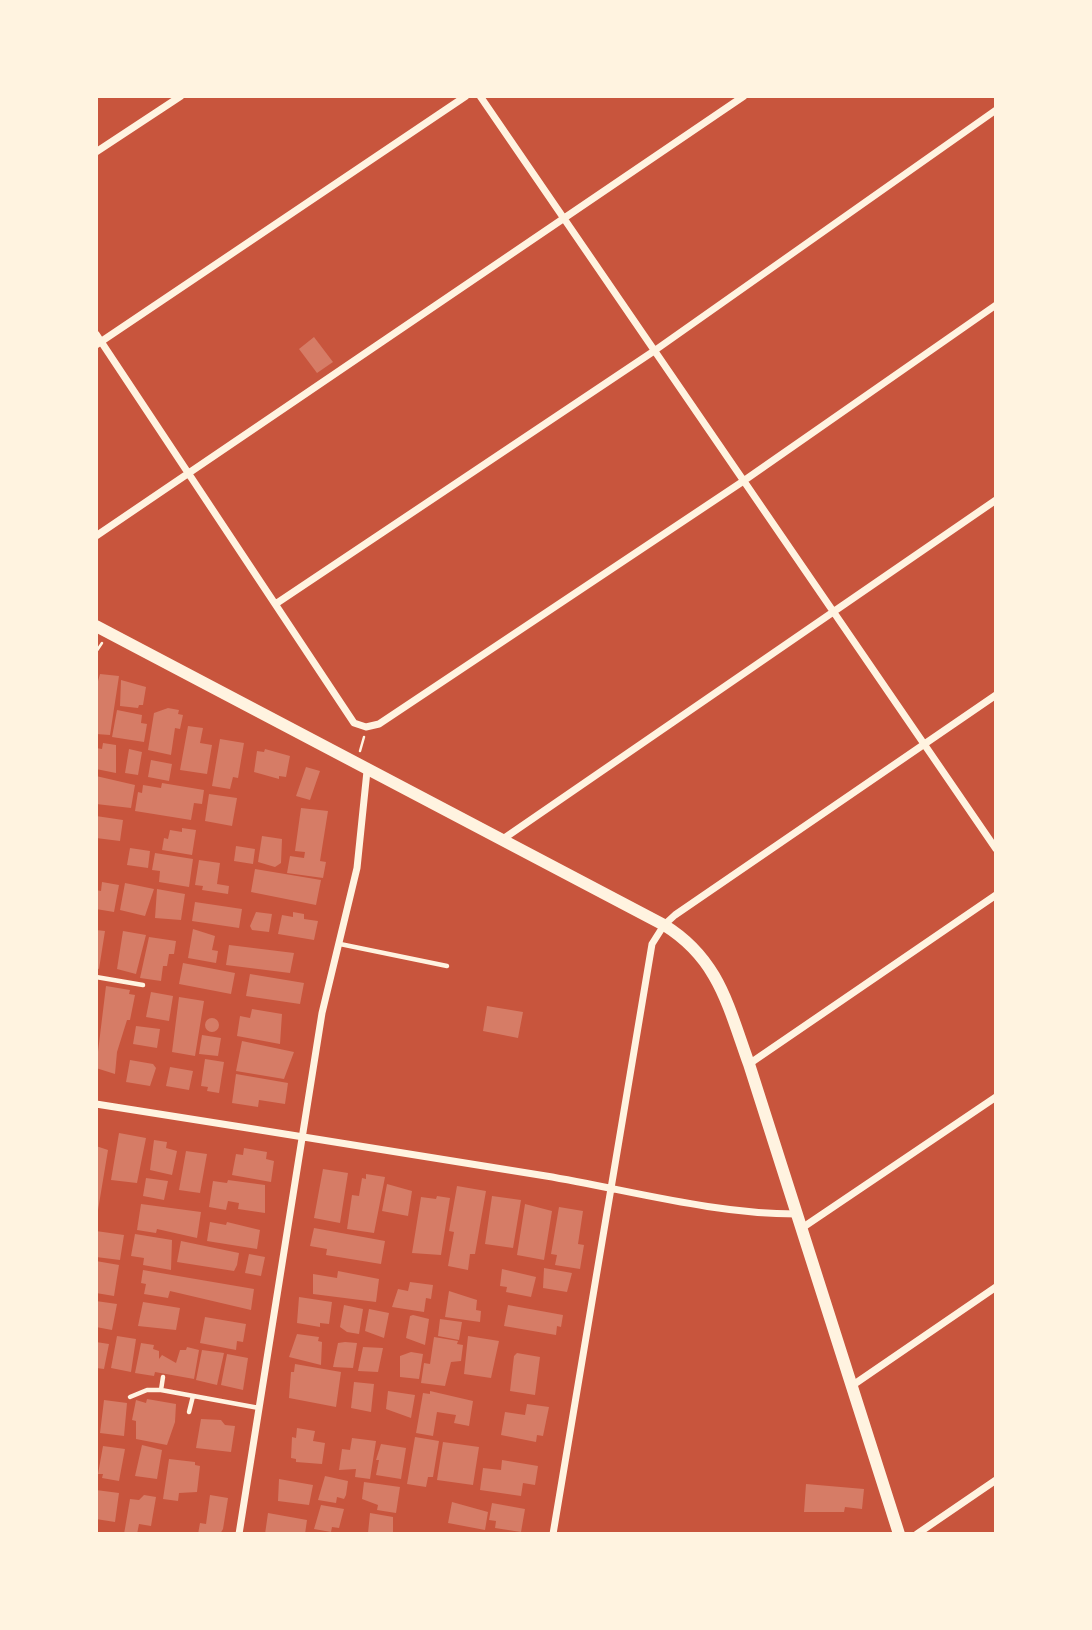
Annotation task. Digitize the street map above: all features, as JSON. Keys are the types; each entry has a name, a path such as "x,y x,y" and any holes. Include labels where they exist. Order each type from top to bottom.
{"street":[{"path":"96,152 181,96"},
{"path":"99,343 466,96"},
{"path":"480,96 996,849"},
{"path":"96,536 744,96"},
{"path":"277,603 654,351 996,110"},
{"path":"96,334 99,343 277,603 354,723 366,727 379,724 742,482 996,305"},
{"path":"503,839 996,500"},
{"path":"96,626 664,925 682,936 715,972 749,1063 899,1534"},
{"path":"553,1534 652,944 664,925 996,695"},
{"path":"239,1534 322,1013 357,868 362,768"},
{"path":"749,1063 996,895"},
{"path":"802,1228 996,1097"},
{"path":"96,1104 611,1187 755,1214 797,1214"},
{"path":"853,1385 996,1287"},
{"path":"917,1534 996,1480"}],"lane":[{"path":"340,944 447,966"},
{"path":"96,977 143,985"},
{"path":"161,1390 163,1377"},
{"path":"130,1397 146,1390 161,1390 259,1408"},
{"path":"189,1412 193,1396"}],"path":[{"path":"362,768 366,727"}],"building":[{"path":"314,337 333,362 317,373 299,349"},
{"path":"100,674 119,676 110,735 96,734 96,688"},
{"path":"121,680 146,687 143,705 138,708 120,706"},
{"path":"168,708 179,710 178,714 183,715 180,729 175,728 171,755 148,750 154,713"},
{"path":"117,710 142,715 141,723 147,724 144,742 112,737"},
{"path":"188,726 203,728 200,743 212,745 207,774 180,770"},
{"path":"220,739 244,743 238,778 233,777 230,789 212,786"},
{"path":"103,743 116,745 116,773 96,769 96,748 102,749"},
{"path":"129,749 142,752 138,775 125,773"},
{"path":"265,749 290,756 286,777 279,776 279,779 254,772 257,751 264,752"},
{"path":"151,760 172,764 169,781 148,777"},
{"path":"306,767 320,771 310,800 296,796"},
{"path":"96,776 135,785 131,808 96,804"},
{"path":"162,783 204,790 202,804 194,803 191,820 135,811 138,792 142,793 143,785 161,788"},
{"path":"209,794 237,798 232,826 205,821"},
{"path":"301,808 328,811 320,861 326,862 323,878 287,873 290,856 304,858 305,852 295,851"},
{"path":"96,816 123,820 120,841 96,838"},
{"path":"182,828 196,830 192,855 162,850 164,838 168,839 170,830 182,832"},
{"path":"262,836 282,839 281,863 275,867 258,862"},
{"path":"236,846 255,849 253,864 234,861"},
{"path":"130,848 150,851 148,868 127,865"},
{"path":"155,853 193,859 189,887 159,882 160,871 152,870"},
{"path":"199,860 220,863 217,884 229,886 228,894 202,890 203,886 195,885"},
{"path":"255,869 321,880 316,905 251,892"},
{"path":"102,882 119,885 114,912 96,909 96,890 101,891"},
{"path":"125,883 154,889 145,916 120,910"},
{"path":"157,889 185,894 181,920 155,918"},
{"path":"195,902 242,909 239,928 192,921"},
{"path":"256,912 272,914 269,932 252,930 250,926"},
{"path":"293,912 304,914 304,919 318,921 314,940 278,934 282,915 293,917"},
{"path":"193,929 215,936 212,950 218,951 216,963 188,958"},
{"path":"96,930 105,931 99,969 96,968"},
{"path":"123,931 146,935 136,974 117,969"},
{"path":"149,937 176,941 174,954 169,954 167,966 163,966 161,981 140,978"},
{"path":"229,945 294,953 290,973 226,965"},
{"path":"183,963 235,973 231,994 179,984"},
{"path":"250,974 304,983 300,1004 246,996"},
{"path":"106,986 130,990 129,994 135,995 130,1020 127,1020 117,1052 115,1074 96,1068"},
{"path":"151,992 173,996 169,1021 146,1017"},
{"path":"179,997 204,1001 195,1056 172,1052"},
{"path":"487,1006 523,1012 518,1038 483,1031"},
{"path":"252,1009 282,1014 280,1044 237,1036 240,1016 250,1018"},
{"path":"212,1018 217,1020 217,1030 212,1032 207,1030 205,1025 207,1020"},
{"path":"136,1026 160,1029 157,1048 133,1044"},
{"path":"202,1035 221,1038 218,1056 199,1054"},
{"path":"242,1041 294,1052 284,1079 236,1071"},
{"path":"205,1059 224,1062 219,1093 207,1091 208,1087 201,1086"},
{"path":"130,1060 153,1064 156,1068 150,1086 126,1082"},
{"path":"170,1067 193,1071 189,1090 166,1086"},
{"path":"236,1074 288,1083 285,1104 259,1100 258,1107 232,1103"},
{"path":"119,1133 146,1138 137,1183 111,1180"},
{"path":"154,1140 167,1142 166,1148 177,1151 172,1175 150,1170"},
{"path":"96,1146 108,1150 98,1210 96,1210"},
{"path":"244,1148 267,1152 266,1159 274,1161 271,1182 232,1175 236,1154 243,1155"},
{"path":"186,1151 207,1154 200,1193 179,1190"},
{"path":"323,1169 348,1173 340,1223 314,1218"},
{"path":"366,1174 385,1177 374,1233 347,1229 352,1195 359,1196 362,1178 366,1179"},
{"path":"146,1178 168,1181 164,1200 143,1196"},
{"path":"228,1180 265,1185 265,1213 238,1209 239,1203 228,1201 226,1210 209,1207 213,1181 227,1183"},
{"path":"387,1184 412,1191 408,1216 382,1211"},
{"path":"457,1186 486,1191 475,1254 470,1254 468,1270 448,1266 454,1232 449,1231"},
{"path":"437,1196 450,1198 441,1255 412,1253 421,1197 436,1199"},
{"path":"492,1196 521,1200 513,1248 485,1244"},
{"path":"141,1204 201,1212 197,1238 157,1229 156,1233 137,1230"},
{"path":"525,1204 552,1211 544,1260 517,1255"},
{"path":"559,1207 583,1211 578,1244 584,1245 580,1269 555,1265 557,1255 551,1254"},
{"path":"210,1222 226,1225 227,1222 260,1230 257,1249 207,1241"},
{"path":"314,1228 385,1241 381,1264 326,1255 327,1249 310,1246"},
{"path":"96,1231 124,1235 120,1260 96,1257"},
{"path":"135,1234 172,1240 171,1270 143,1265 144,1258 131,1256"},
{"path":"181,1241 239,1253 237,1265 234,1271 177,1262"},
{"path":"249,1254 265,1257 261,1276 245,1273"},
{"path":"96,1261 119,1265 114,1296 96,1293"},
{"path":"544,1268 572,1273 567,1292 543,1288"},
{"path":"502,1269 536,1277 531,1297 506,1292 507,1287 500,1286"},
{"path":"143,1270 254,1289 251,1310 170,1291 168,1298 144,1294 146,1284 141,1283"},
{"path":"338,1271 379,1279 376,1302 313,1294 313,1274 337,1278"},
{"path":"410,1282 433,1285 431,1299 426,1298 424,1312 392,1307 398,1289 408,1291"},
{"path":"449,1291 477,1300 476,1310 481,1311 480,1322 445,1317"},
{"path":"299,1297 332,1302 329,1324 320,1323 320,1327 297,1323"},
{"path":"96,1301 117,1304 112,1330 96,1327"},
{"path":"143,1302 180,1308 176,1330 138,1326"},
{"path":"344,1305 363,1309 359,1334 347,1332 340,1327"},
{"path":"508,1305 563,1315 561,1327 557,1326 556,1335 504,1326"},
{"path":"369,1309 389,1313 384,1338 365,1331"},
{"path":"410,1316 429,1319 425,1345 406,1338"},
{"path":"205,1317 246,1324 243,1342 237,1341 236,1350 200,1343"},
{"path":"440,1319 462,1322 459,1340 438,1336"},
{"path":"297,1334 319,1337 318,1341 322,1342 321,1365 289,1357"},
{"path":"117,1336 136,1339 131,1372 111,1368"},
{"path":"468,1336 499,1341 491,1378 464,1374"},
{"path":"434,1337 458,1341 457,1344 463,1345 461,1361 451,1362 445,1386 421,1383 424,1363 430,1364"},
{"path":"96,1342 109,1344 104,1369 96,1368"},
{"path":"141,1343 154,1345 153,1349 159,1351 159,1359 162,1355 176,1363 180,1350 186,1350 187,1347 199,1350 194,1379 155,1372 154,1376 135,1373"},
{"path":"338,1343 357,1343 353,1368 333,1367"},
{"path":"363,1347 383,1348 378,1372 358,1371"},
{"path":"202,1350 224,1353 217,1385 196,1380"},
{"path":"411,1352 423,1354 419,1379 400,1377 400,1356"},
{"path":"517,1353 540,1357 535,1395 510,1391 514,1356"},
{"path":"227,1354 248,1358 243,1390 221,1385"},
{"path":"295,1364 341,1372 336,1407 289,1398 291,1372 294,1372"},
{"path":"354,1382 374,1384 371,1412 351,1408"},
{"path":"388,1391 415,1395 411,1418 386,1409"},
{"path":"430,1391 473,1401 469,1426 454,1423 456,1415 437,1412 433,1436 416,1433 423,1393 430,1394"},
{"path":"147,1399 176,1404 175,1422 167,1445 136,1439 136,1421 132,1420 136,1400 146,1403"},
{"path":"104,1400 127,1403 124,1436 100,1433"},
{"path":"527,1404 549,1407 543,1436 537,1435 536,1442 501,1435 505,1412 525,1415"},
{"path":"201,1419 221,1420 225,1425 235,1426 231,1452 196,1448"},
{"path":"297,1428 315,1431 313,1441 325,1443 322,1464 296,1462 296,1459 291,1458 292,1437 296,1438"},
{"path":"415,1437 439,1441 433,1477 428,1477 426,1487 407,1484"},
{"path":"352,1438 376,1441 370,1479 355,1477 356,1469 339,1470 342,1449 350,1450"},
{"path":"443,1442 479,1447 473,1485 437,1480"},
{"path":"381,1444 406,1448 401,1479 376,1475 379,1460 376,1460"},
{"path":"142,1445 162,1450 157,1479 135,1476"},
{"path":"103,1446 125,1449 119,1481 102,1478 103,1474 98,1474"},
{"path":"169,1459 195,1462 195,1465 200,1466 197,1492 179,1493 178,1501 163,1499"},
{"path":"502,1460 538,1466 535,1485 523,1483 521,1496 480,1490 483,1468 501,1470"},
{"path":"325,1476 348,1481 344,1499 337,1497 336,1503 318,1500"},
{"path":"279,1479 313,1485 309,1505 278,1501"},
{"path":"364,1482 400,1487 396,1513 377,1510 378,1505 362,1499"},
{"path":"806,1484 864,1489 862,1509 845,1507 844,1512 804,1512"},
{"path":"96,1490 119,1493 115,1522 96,1519"},
{"path":"144,1495 156,1497 151,1526 139,1524 137,1534 124,1534 130,1499 139,1500"},
{"path":"210,1495 228,1498 223,1529 220,1534 198,1534 200,1523 206,1524"},
{"path":"452,1502 488,1512 485,1530 448,1523"},
{"path":"492,1503 525,1509 521,1532 495,1528 496,1521 489,1520"},
{"path":"321,1505 344,1509 339,1528 332,1527 331,1532 314,1529"},
{"path":"268,1513 307,1520 305,1534 265,1534"},
{"path":"370,1513 393,1517 393,1534 368,1533"}]}
